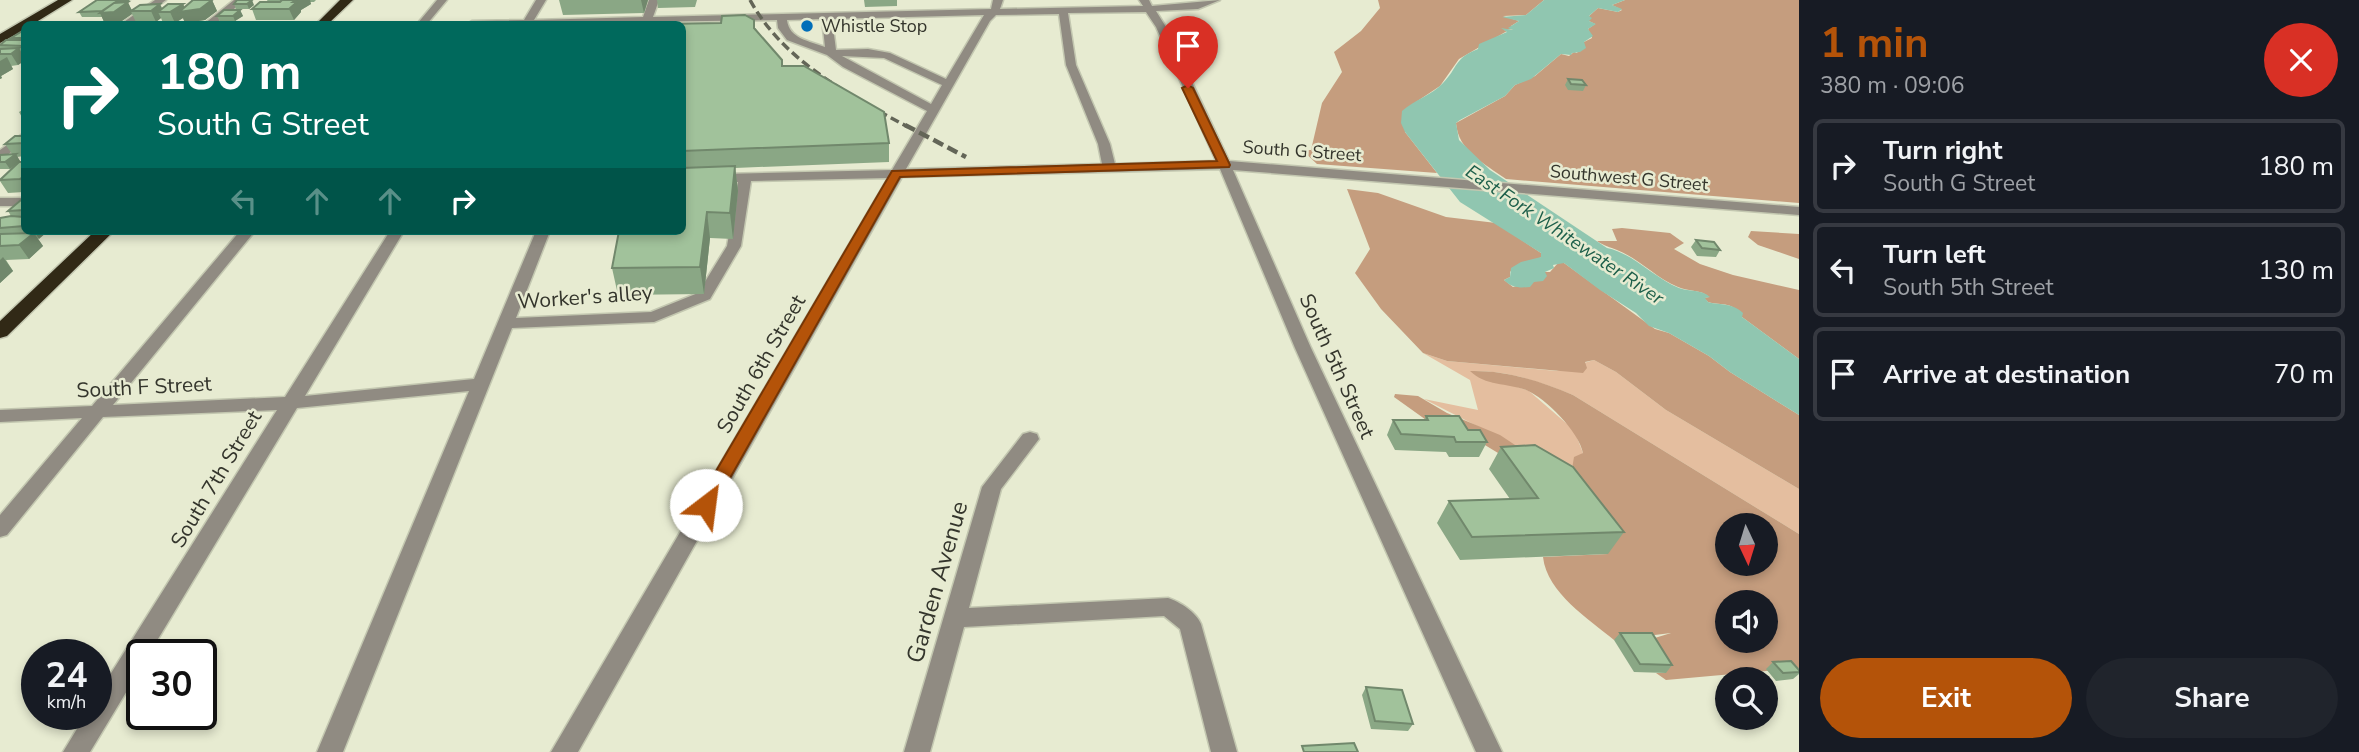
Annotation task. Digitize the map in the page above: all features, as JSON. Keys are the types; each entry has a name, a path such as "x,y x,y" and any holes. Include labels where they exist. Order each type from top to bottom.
{"highway":[{"path":"31,21 65,0"},
{"path":"325,21 347,0"},
{"path":"3,37 21,27"},
{"path":"0,332 101,235"}],"street":[{"path":"130,21 161,0"},
{"path":"213,21 240,0"},
{"path":"424,21 442,0"},
{"path":"528,21 541,0"},
{"path":"647,19 654,0"},
{"path":"904,0 909,13"},
{"path":"1168,23 1215,0"},
{"name":"South 5th Street","path":"1147,4 1168,23 1224,165 1303,348 1489,752"},
{"path":"634,21 909,13 997,5 1063,10 1090,5 1198,6"},
{"name":"South 6th Street","path":"564,752 896,173 986,19 997,5"},
{"path":"1063,10 1071,65 1104,144 1109,166"},
{"path":"827,15 831,52 847,65 933,110"},
{"path":"782,16 783,28 791,38 831,52 878,54 902,61 928,78 949,83"},
{"path":"3,37 21,35"},
{"path":"0,156 21,139"},
{"name":"South G Street","path":"686,179 1224,165 1456,183"},
{"name":"Worker's alley","path":"506,323 654,317 704,296 734,246 745,177"},
{"name":"Southwest G Street","path":"1456,183 1799,211"},
{"path":"0,202 21,202"},
{"path":"0,529 245,235"},
{"name":"South 7th Street","path":"76,752 395,235"},
{"path":"330,752 541,235"},
{"name":"South F Street","path":"0,416 290,403 481,384"},
{"name":"Garden Avenue","path":"917,752 992,487 1030,439"},
{"path":"954,618 1168,607 1190,624 1224,752"}],"shaded area":[{"path":"1378,0 1544,0 1526,15 1503,16 1519,21 1511,26 1514,29 1504,30 1507,31 1459,59 1440,86 1416,102 1405,132 1437,173 1317,164 1302,150 1311,150 1322,103 1342,72 1334,52 1361,31 1380,8"},
{"path":"1625,0 1799,0 1799,203 1506,179 1467,149 1456,123 1505,96 1515,85 1535,76 1561,54 1569,56 1577,53 1584,42 1592,38 1588,29 1595,24 1589,21 1588,17 1598,8 1618,12 1622,10 1612,5"},
{"path":"1347,189 1378,193 1446,217 1496,223 1541,253 1542,257 1513,268 1510,277 1504,280 1513,287 1543,279 1544,272 1550,272 1558,263 1564,263 1655,329 1669,333 1709,356 1799,415 1799,489 1666,410 1616,372 1594,360 1585,362 1587,368 1583,373 1447,361 1423,353 1381,309 1355,273 1370,249"},
{"path":"1612,229 1670,233 1684,243 1674,249 1700,264 1733,275 1799,290 1799,359 1742,317 1735,308 1708,302 1704,298 1709,297 1706,294 1682,289 1625,254 1597,241 1617,241"},
{"path":"1751,231 1799,234 1799,259 1758,245 1748,237"},
{"path":"1423,353 1447,361 1557,371 1594,360 1616,372 1666,410 1799,489 1799,534 1778,521 1778,513 1765,513 1573,395 1536,381 1511,375 1471,371 1529,391 1574,430 1583,453 1567,472 1424,399 1478,410 1470,380"},
{"path":"1470,371 1510,374 1573,395 1765,513 1715,513 1715,576 1778,576 1778,521 1799,534 1799,668 1778,670 1778,667 1715,667 1715,676 1666,680 1656,673 1665,673 1645,641 1671,633 1614,640 1571,604 1552,582 1543,557 1608,554 1559,490 1475,439 1436,427 1394,397 1395,394 1418,396 1447,413 1500,435 1547,466 1572,469 1574,457 1583,453 1575,435 1552,408 1526,390 1482,379"}],"water":[{"name":"East Fork Whitewater River","path":"1544,0 1625,0 1612,5 1622,9 1618,12 1598,8 1589,16 1592,18 1589,21 1596,24 1588,29 1593,36 1584,42 1586,48 1571,55 1561,54 1531,79 1515,85 1505,96 1456,123 1459,140 1490,170 1607,248 1635,260 1679,288 1707,294 1710,297 1705,298 1708,302 1730,306 1743,313 1742,317 1799,359 1799,415 1709,356 1669,333 1649,326 1636,313 1564,263 1553,265 1554,268 1545,272 1547,276 1543,281 1534,282 1530,287 1516,287 1507,283 1504,280 1510,277 1511,268 1521,262 1541,257 1541,253 1460,202 1405,132 1401,123 1402,111 1439,87 1460,60 1478,49 1479,44 1507,32 1501,28 1513,30 1508,28 1519,21 1502,17 1526,15"}],"building":[{"path":"97,0 120,0 102,11 79,12"},
{"path":"193,0 212,0 200,9 179,12"},
{"path":"237,0 252,0 247,4 234,4"},
{"path":"128,2 114,12 100,13 114,3"},
{"path":"260,2 297,2 289,9 252,9"},
{"path":"160,4 151,11 131,11 140,5"},
{"path":"168,4 183,4 170,12 158,12"},
{"path":"224,10 240,10 233,16 217,16"},
{"path":"745,15 754,20 754,28 782,60 782,66 804,66 884,112 889,143 686,151 686,24 721,23 722,16"},
{"path":"21,32 21,38 11,38"},
{"path":"6,40 21,40 21,46 0,45"},
{"path":"19,48 11,54 0,54 0,49"},
{"path":"1568,79 1582,80 1586,85 1571,84"},
{"path":"15,136 21,136 21,143 5,144"},
{"path":"16,154 5,162 0,162 0,155"},
{"path":"19,162 21,162 21,178 0,180"},
{"path":"735,166 730,213 707,212 700,267 612,268 618,235 686,235 686,168"},
{"path":"21,200 21,210 8,211"},
{"path":"21,217 21,226 0,228 0,218"},
{"path":"0,234 32,235 19,245 0,246"},
{"path":"1696,240 1714,242 1720,250 1702,248"},
{"path":"1426,416 1459,416 1468,430 1480,430 1487,442 1456,442 1454,437 1401,434 1393,420 1428,420"},
{"path":"1535,445 1573,467 1624,532 1472,537 1449,501 1538,498 1501,447"},
{"path":"1620,633 1652,633 1672,665 1640,664"},
{"path":"1791,661 1799,672 1783,673 1773,662"},
{"path":"1366,687 1402,690 1413,724 1375,721"},
{"path":"1354,743 1358,752 1304,752 1302,746"}],"railway":[{"path":"750,0 768,28 790,51 843,90"},
{"path":"867,105 908,127"},
{"path":"905,125 966,157"}],"place":[{"name":"Whistle Stop","path":"807,26"}],"route":[{"path":"706,505 896,173 1224,165 1188,88"}]}
